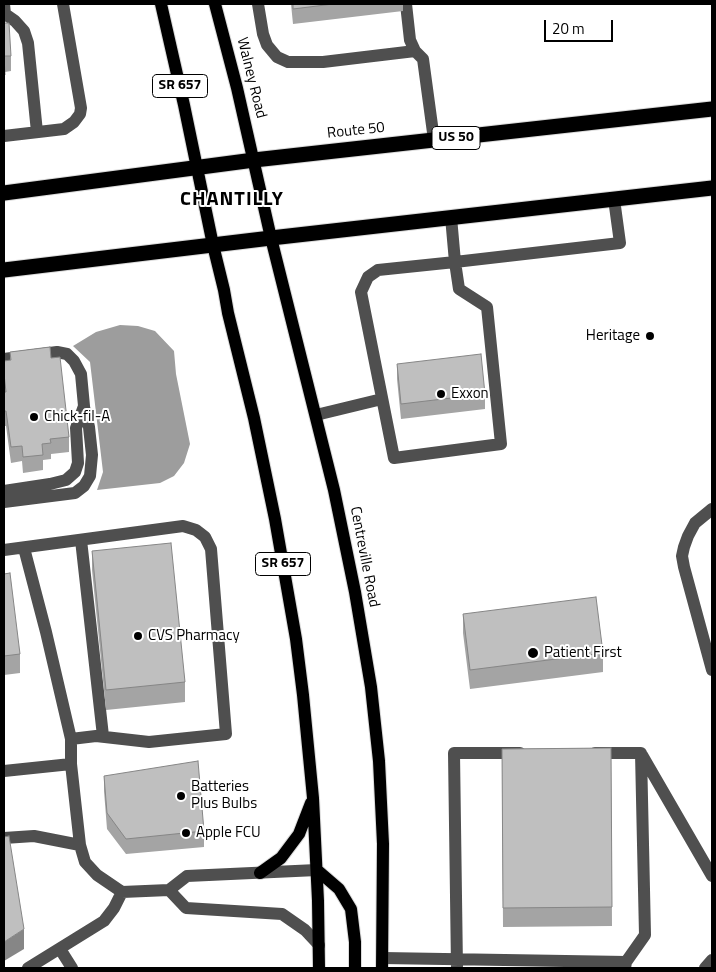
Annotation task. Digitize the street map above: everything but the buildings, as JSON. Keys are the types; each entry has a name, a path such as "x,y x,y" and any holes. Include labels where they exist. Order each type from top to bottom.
{"highway":[{"name":"Route 50","path":"4,193 254,160 712,109"},
{"path":"4,270 712,188"}],"main road":[{"name":"SR 657","path":"161,4 228,313 254,418 275,519 296,639 313,798 319,968"},
{"name":"Walney Road","path":"215,4 254,160"},
{"name":"Centreville Road","path":"254,160 271,238 334,490 353,583 371,687 379,761 383,844 382,963"},
{"path":"260,873 281,858 299,834 313,798"},
{"path":"316,870 339,889 351,909 356,968"}],"lane":[{"path":"4,4 5,14 24,31 28,43 37,132"},
{"path":"4,136 64,129 74,122 80,114 81,108 63,4"},
{"path":"258,4 266,45 277,58 288,62 323,62 415,51"},
{"path":"406,4 410,40 415,51 423,59 434,140"},
{"path":"451,217 455,262 459,290 486,307 501,444 394,458 362,292 368,277 378,270 455,262 620,244 614,199"},
{"path":"4,359 57,352 68,354 81,374 92,455 90,476 84,486 74,493 4,502"},
{"path":"316,415 382,399"},
{"path":"4,491 66,480 75,472 78,463 76,428 84,406"},
{"path":"712,510 695,523 684,546 682,556 712,670"},
{"path":"4,550 183,526 196,530 205,537 211,549 226,734 149,742 103,736 71,739"},
{"path":"81,540 103,736"},
{"path":"24,548 71,739 80,845 85,862 97,875 122,892 169,890 187,876 316,870"},
{"path":"457,964 454,753 533,753"},
{"path":"582,753 641,753"},
{"path":"382,963 626,965 645,935 641,753"},
{"path":"641,753 712,876"},
{"path":"4,771 72,764"},
{"path":"4,838 34,836 80,845"},
{"path":"169,890 186,908 282,914 300,926 318,945"},
{"path":"28,968 104,921 114,908 122,892"},
{"path":"60,949 72,968"},
{"path":"705,968 712,960"}],"shaded area":[{"path":"120,325 138,326 155,331 174,351 176,374 190,444 184,463 174,476 160,483 97,490 103,472 90,362 73,346 96,332"}],"place":[{"name":"Heritage","path":"650,336"},
{"name":"Exxon","path":"441,394"},
{"name":"Chick-fil-A","path":"34,417"},
{"name":"CVS Pharmacy","path":"138,636"},
{"name":"Patient First","path":"533,653"},
{"name":"Batteries Plus Bulbs","path":"181,796"},
{"name":"Apple FCU","path":"186,833"}],"district":[{"name":"CHANTILLY","path":"232,200"}]}
